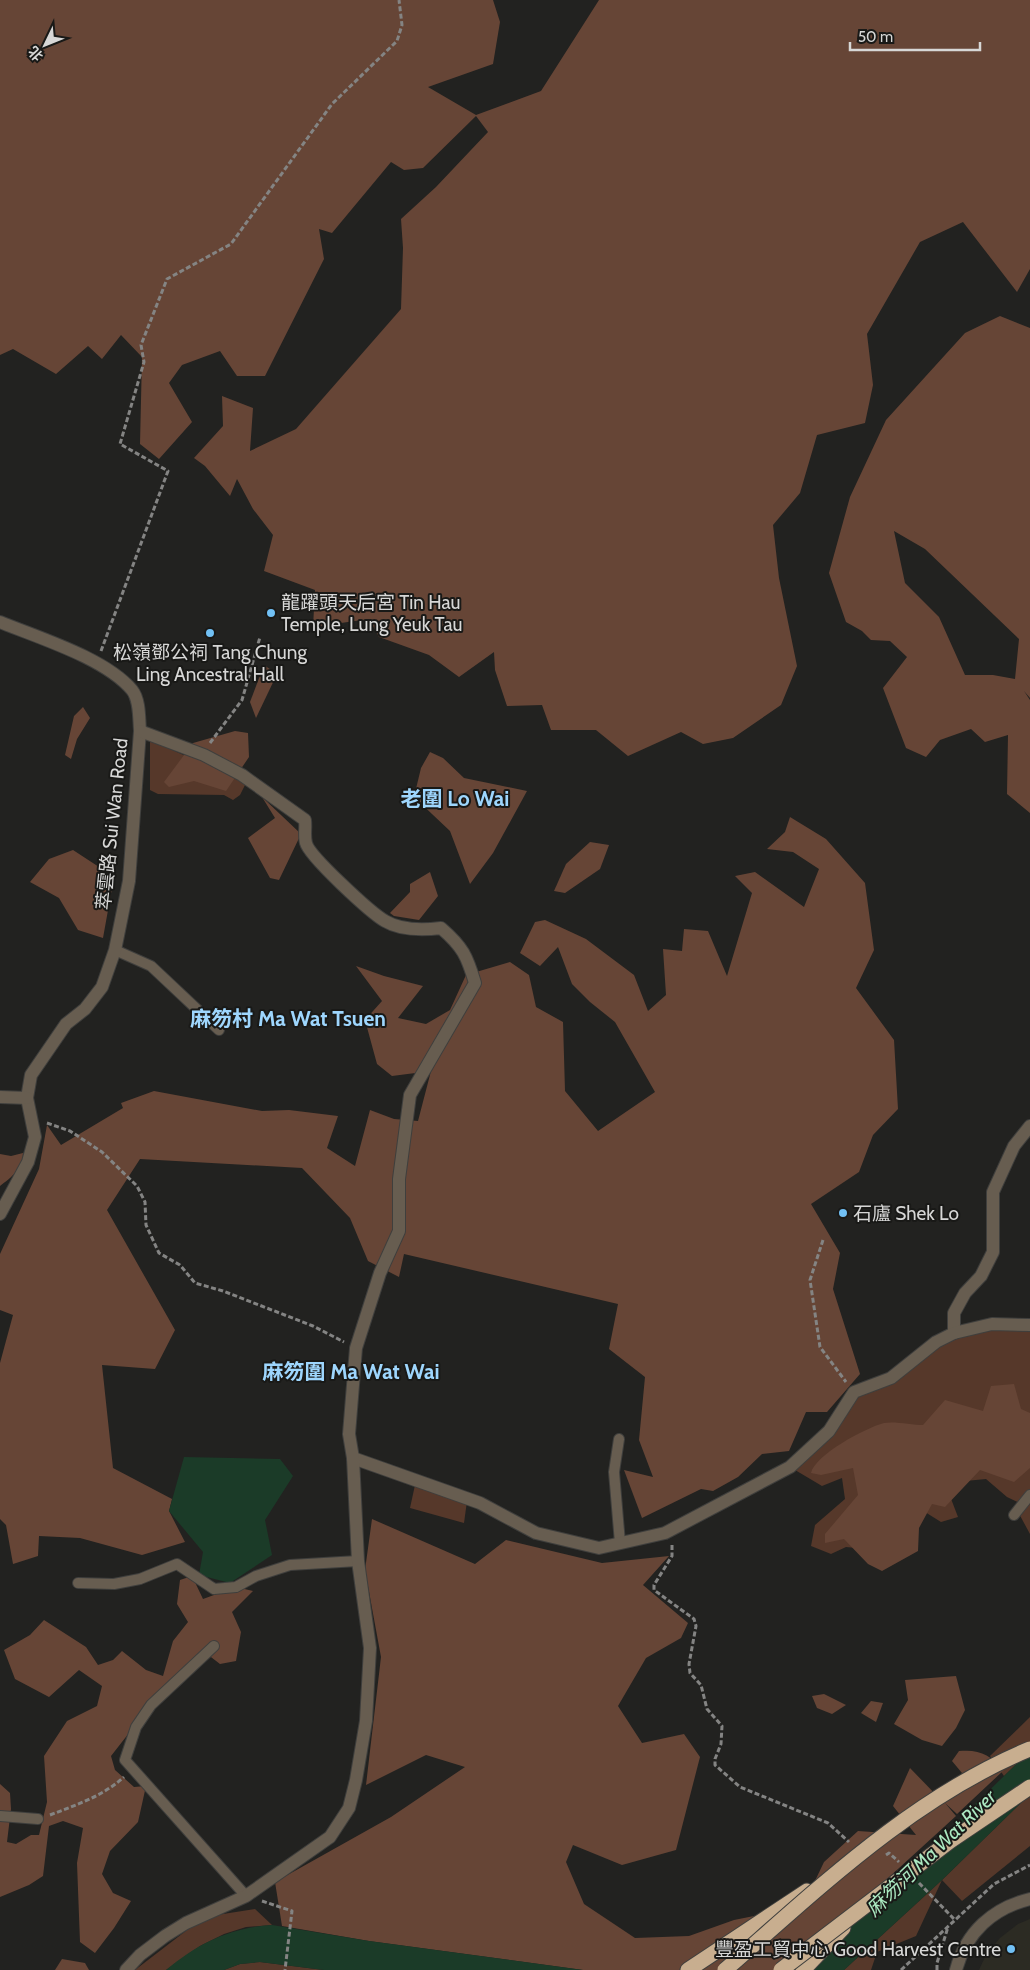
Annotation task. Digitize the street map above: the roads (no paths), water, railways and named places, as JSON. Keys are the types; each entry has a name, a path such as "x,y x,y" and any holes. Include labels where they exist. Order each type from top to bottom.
{"highway":[{"path":"688,1970 842,1868 924,1806 1012,1757 1030,1750"},
{"path":"781,1970 870,1900 950,1841 1030,1787"},
{"path":"725,1970 842,1868"},
{"path":"803,1970 870,1900"}],"street":[{"name":"萃雲路 Sui Wan Road","path":"0,622 97,663 133,691 138,707 140,731 129,881 115,950 102,988 85,1009 66,1024 46,1052 31,1075 26,1098"},
{"path":"126,1970 154,1944 176,1928 246,1896 330,1837 349,1808 366,1721 370,1648 358,1561 353,1458 349,1434 356,1348 380,1273 399,1231 399,1179 410,1094 474,983 467,956 454,939 441,928 419,930 385,922 317,858 306,844 305,820 242,775 204,755 140,731"},
{"path":"0,1097 26,1098 35,1137 28,1162 0,1214"},
{"path":"954,1333 954,1313 965,1293 981,1276 993,1252 993,1192 1014,1146 1030,1126"},
{"path":"353,1458 480,1503 536,1533 599,1548 665,1533 790,1467 829,1431 854,1392 891,1378 936,1342 954,1333 992,1324 1030,1325"},
{"path":"956,1970 964,1946 982,1923 1004,1907 1030,1899"}],"lane":[{"path":"115,950 151,966 219,1030"},
{"path":"619,1439 614,1472 620,1543"},
{"path":"1014,1515 1030,1495"},
{"path":"78,1583 114,1584 140,1578 176,1564 214,1589 236,1587 256,1576 290,1564 358,1561"},
{"path":"214,1646 151,1705 136,1727 125,1760 246,1896"},
{"path":"0,1816 38,1820"}],"water":[{"path":"184,1457 280,1459 293,1476 265,1520 272,1555 230,1583 199,1575 203,1552 169,1511"},
{"name":"麻笏河 Ma Wat River","path":"1030,1751 1030,1794 942,1880 844,1970 803,1970"},
{"path":"272,1925 369,1941 583,1970 324,1970 260,1962 240,1964 224,1970 166,1970 190,1952 228,1933"}],"place":[{"name":"龍躍頭天后宮 Tin Hau Temple, Lung Yeuk Tau","path":"271,613"},
{"name":"松嶺鄧公祠 Tang Chung Ling Ancestral Hall","path":"210,633"},
{"name":"石廬 Shek Lo","path":"843,1213"},
{"name":"豐盈工貿中心 Good Harvest Centre","path":"1011,1949"}],"district":[{"name":"老圍 Lo Wai","path":"455,798"},
{"name":"麻笏村 Ma Wat Tsuen","path":"288,1018"},
{"name":"麻笏圍 Ma Wat Wai","path":"351,1371"}]}
